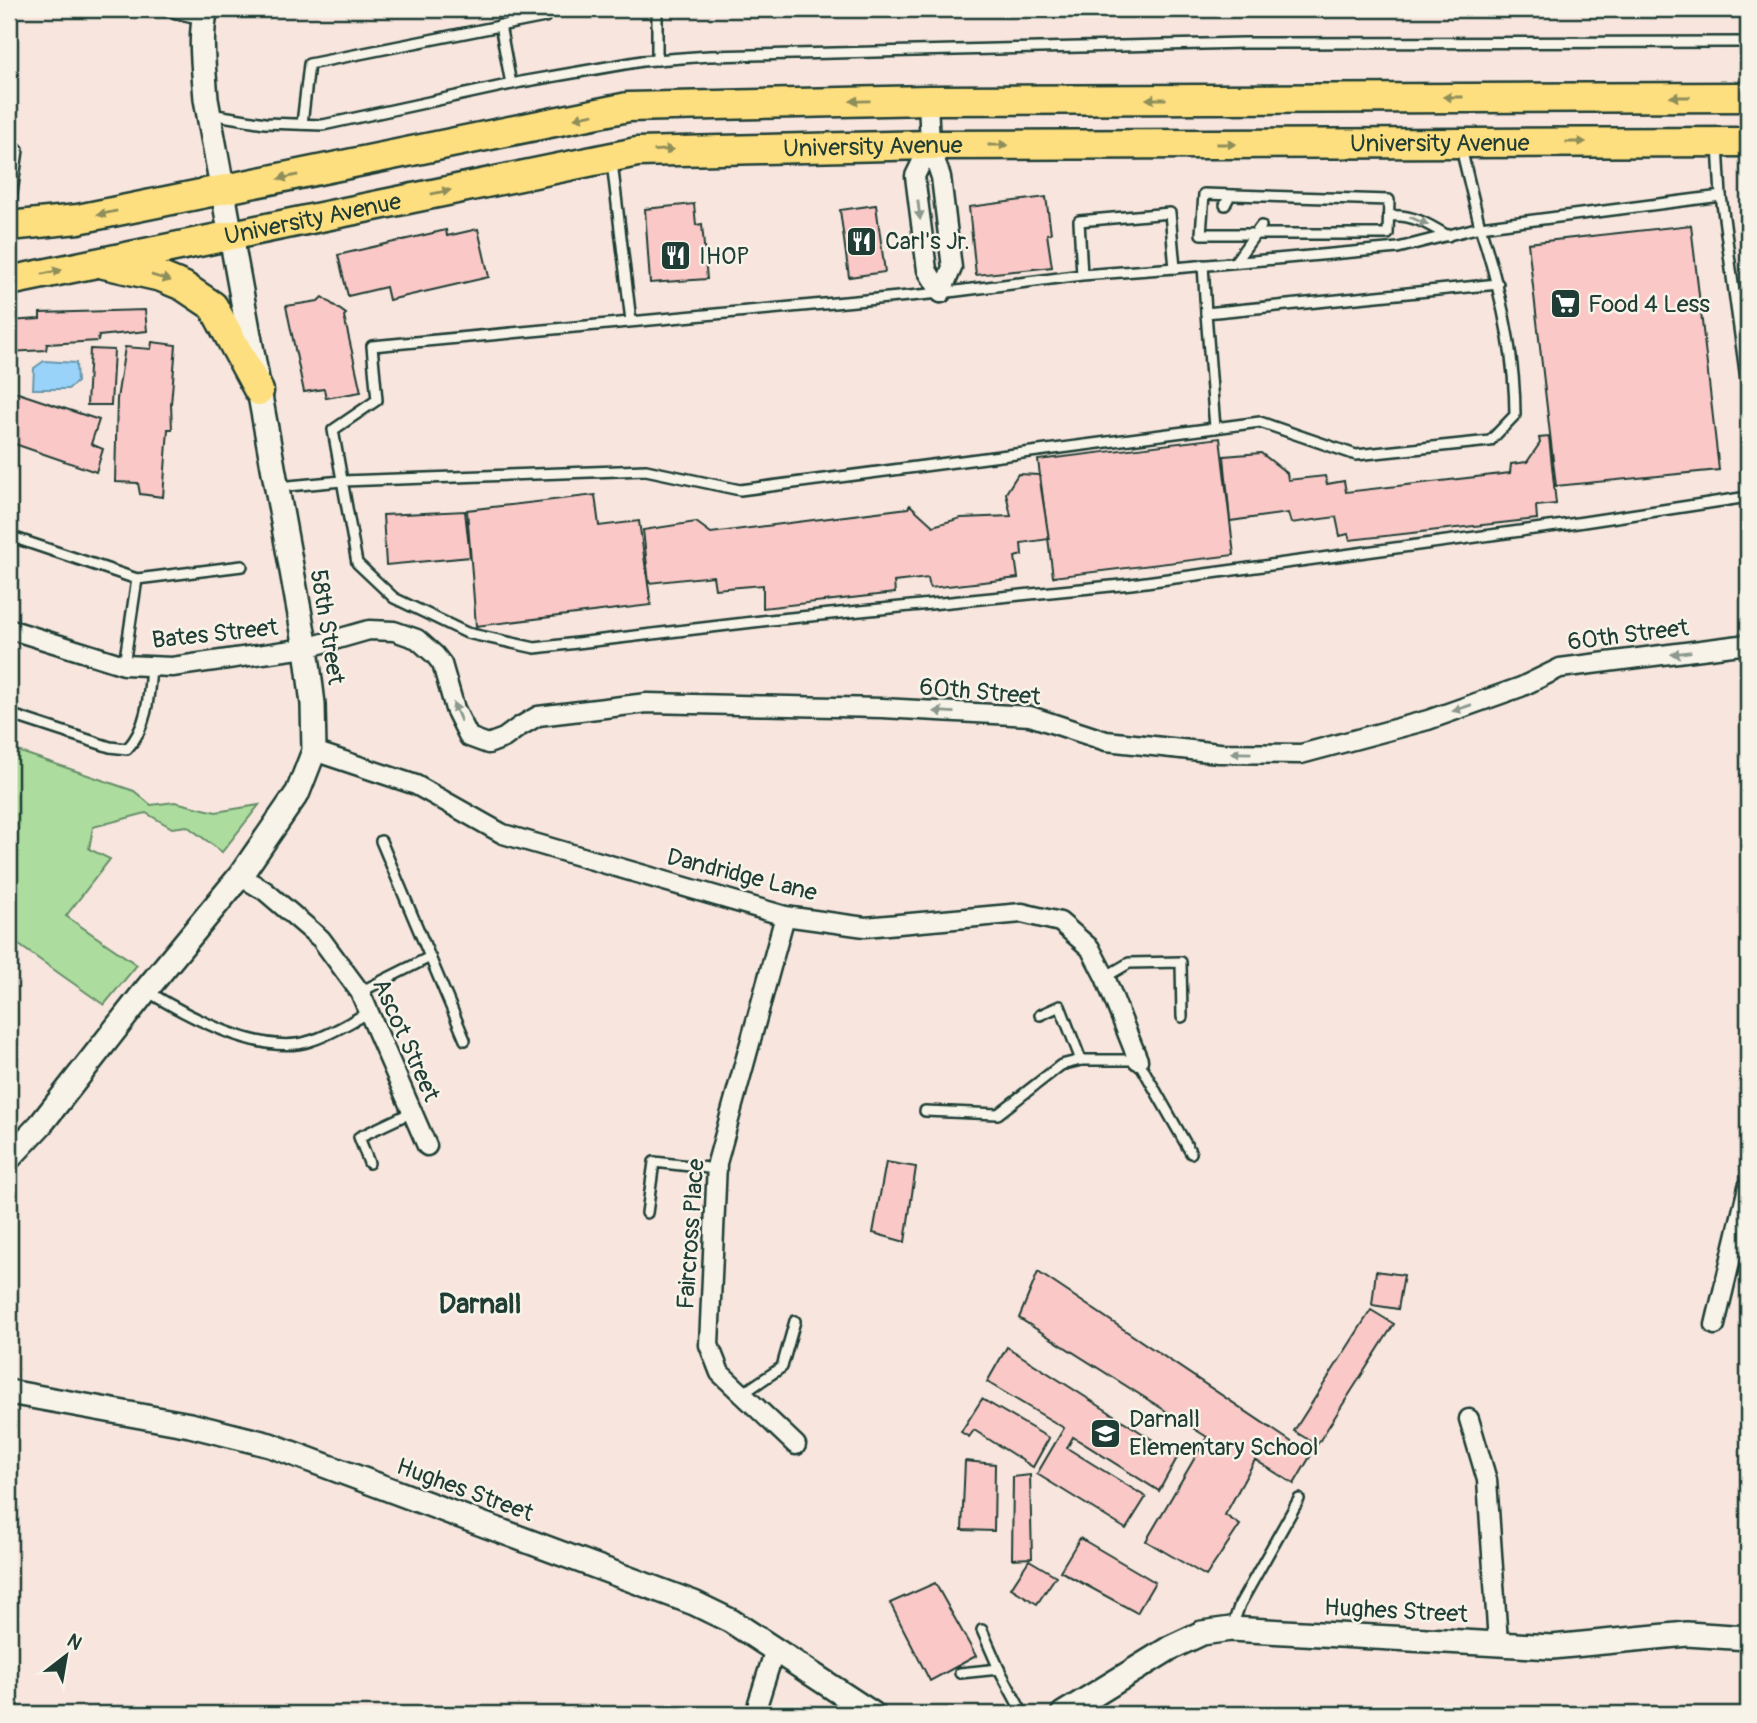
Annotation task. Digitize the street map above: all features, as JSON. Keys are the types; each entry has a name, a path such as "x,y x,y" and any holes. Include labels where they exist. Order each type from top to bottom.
{"main road":[{"name":"University Avenue","path":"9,226 78,219 628,107 929,100 1748,97"},
{"name":"University Avenue","path":"9,281 637,152 930,145 1748,142"},
{"path":"94,262 161,277 183,286 214,306 259,391"}],"street":[{"name":"58th Street","path":"9,1158 41,1124 240,876 298,792 314,751 313,704 306,648 208,114 203,64 204,14"},
{"path":"929,100 930,145 941,177 952,268 941,293"},
{"path":"930,145 915,176 927,270 941,293"},
{"name":"Bates Street","path":"9,629 124,665 172,667 306,648"},
{"name":"60th Street","path":"306,648 369,630 394,631 417,639 442,664 455,709 469,737 488,744 504,738 538,716 647,703 882,708 1030,716 1106,741 1219,753 1301,754 1428,720 1521,687 1560,668 1748,644"},
{"name":"Dandridge Lane","path":"314,751 416,785 503,834 785,916 865,927 1022,913 1060,922 1090,948 1105,977 1138,1060"},
{"name":"Ascot Street","path":"240,876 265,891 321,939 360,992 427,1146"},
{"name":"Faircross Place","path":"785,916 717,1169 709,1345 720,1373 796,1445"},
{"path":"1715,1325 1748,1186"},
{"name":"Hughes Street","path":"9,1392 190,1425 270,1445 694,1603 731,1621 873,1714"},
{"path":"1469,1419 1487,1480 1498,1642"},
{"name":"Hughes Street","path":"1063,1714 1170,1648 1202,1633 1231,1629 1552,1647 1687,1634 1748,1638"},
{"path":"757,1714 775,1649"}],"lane":[{"path":"159,9 204,14"},
{"path":"657,9 657,60"},
{"path":"302,124 309,64 545,17"},
{"path":"500,25 511,85"},
{"path":"208,114 265,123 323,125 511,85 657,60 709,56 1217,44 1748,42"},
{"path":"277,488 342,481 646,470 740,490 1260,422 1356,455 1490,441 1515,415 1515,384 1499,284 1480,227 1460,142"},
{"path":"1718,142 1721,196 1748,394"},
{"path":"9,215 18,150"},
{"path":"612,157 631,321"},
{"path":"1204,194 1230,195 1249,199 1301,201 1389,200 1388,234 1354,230 1212,229 1201,234 1204,194"},
{"path":"1225,205 1230,195"},
{"path":"1721,196 1480,227 1398,248 1252,263 1235,262 1082,275 941,293 372,346 377,400 333,430 357,563 394,598 467,633 535,648 770,620 1130,584 1564,526 1748,497"},
{"path":"1082,275 1079,221 1170,213 1175,268"},
{"path":"1389,216 1405,215 1448,236"},
{"path":"1235,262 1258,230"},
{"path":"1203,265 1215,428"},
{"path":"1206,313 1499,284"},
{"path":"9,536 137,579 242,566"},
{"path":"124,665 137,579"},
{"path":"9,714 110,747 127,748 141,729 149,693 150,666"},
{"path":"381,841 465,1040"},
{"path":"360,992 430,957"},
{"path":"1105,977 1129,963 1181,962 1182,1017"},
{"path":"146,990 205,1024 265,1042 288,1045 310,1042 369,1012"},
{"path":"1040,1015 1060,1006 1081,1060"},
{"path":"925,1111 998,1114 1061,1065 1081,1060 1138,1060 1191,1153"},
{"path":"369,1163 359,1137 412,1112"},
{"path":"647,1213 654,1162 717,1169"},
{"path":"743,1394 782,1367 795,1321"},
{"path":"1231,1629 1240,1604 1298,1499"},
{"path":"982,1630 1023,1714"},
{"path":"960,1673 999,1669"}],"green space":[{"path":"9,748 134,791 151,805 175,802 216,812 259,805 222,852 187,826 172,828 146,813 93,827 89,849 110,859 66,916 137,965 104,1005 9,938"}],"water":[{"path":"44,361 76,363 77,382 68,389 33,389 34,368"}],"building":[{"path":"1046,197 1051,233 1047,234 1052,267 976,275 969,207"},
{"name":"IHOP","path":"694,204 696,225 702,224 707,279 650,283 645,209"},
{"name":"Carl's Jr.","path":"876,205 885,272 849,277 840,210"},
{"path":"1691,225 1719,470 1556,486 1528,243"},
{"path":"478,229 489,277 389,300 386,287 348,296 338,255 446,230 447,236"},
{"path":"322,297 346,314 344,316 361,392 326,398 324,389 304,392 286,306 318,301"},
{"path":"145,310 147,331 99,336 98,341 47,344 46,350 9,352 9,321 40,319 40,313"},
{"path":"152,342 176,345 171,404 172,429 168,429 163,497 140,494 138,483 115,482 117,399 125,347 151,349"},
{"path":"90,349 114,350 111,405 87,405"},
{"path":"9,390 99,420 91,444 103,449 96,472 9,442"},
{"path":"1549,437 1556,504 1536,506 1537,519 1350,540 1348,534 1340,536 1336,517 1291,523 1288,513 1230,521 1224,456 1261,453 1287,473 1288,480 1325,476 1327,484 1344,481 1346,492 1510,473 1511,464 1527,462 1540,443 1539,438"},
{"path":"1220,438 1234,555 1053,577 1038,460"},
{"path":"1018,474 1039,475 1049,539 1021,543 1022,555 1015,557 1018,578 930,588 928,578 894,582 895,593 763,608 763,585 715,589 713,576 649,583 643,530 696,522 711,533 908,508 910,505 933,526 961,518 1011,516 1006,493"},
{"path":"595,495 599,526 639,521 651,605 476,626 467,510"},
{"path":"465,511 470,557 386,565 383,515"},
{"path":"886,1162 916,1167 905,1242 873,1233"},
{"path":"1376,1271 1404,1275 1398,1309 1372,1305"},
{"path":"1038,1272 1311,1455 1294,1484 1255,1460 1225,1515 1240,1525 1206,1576 1146,1541 1207,1437 1019,1318"},
{"path":"1371,1310 1394,1324 1317,1445 1294,1431"},
{"path":"1007,1347 1178,1456 1159,1491 1073,1437 1067,1448 1146,1497 1126,1529 1037,1474 1064,1428 987,1382"},
{"path":"982,1399 1049,1438 1033,1467 974,1430 969,1437 961,1432"},
{"path":"965,1461 995,1464 994,1531 962,1530"},
{"path":"1030,1475 1032,1558 1012,1559 1013,1477"},
{"path":"1080,1538 1155,1582 1137,1613 1060,1571"},
{"path":"1029,1560 1056,1576 1037,1604 1011,1588"},
{"path":"935,1583 976,1656 930,1681 890,1603"}],"place":[{"name":"Carl's Jr.","path":"862,241"},
{"name":"IHOP","path":"676,256"},
{"name":"Food 4 Less","path":"1565,304"},
{"name":"Darnall Elementary School","path":"1106,1433"}],"district":[{"name":"Darnall","path":"480,1304"}]}
